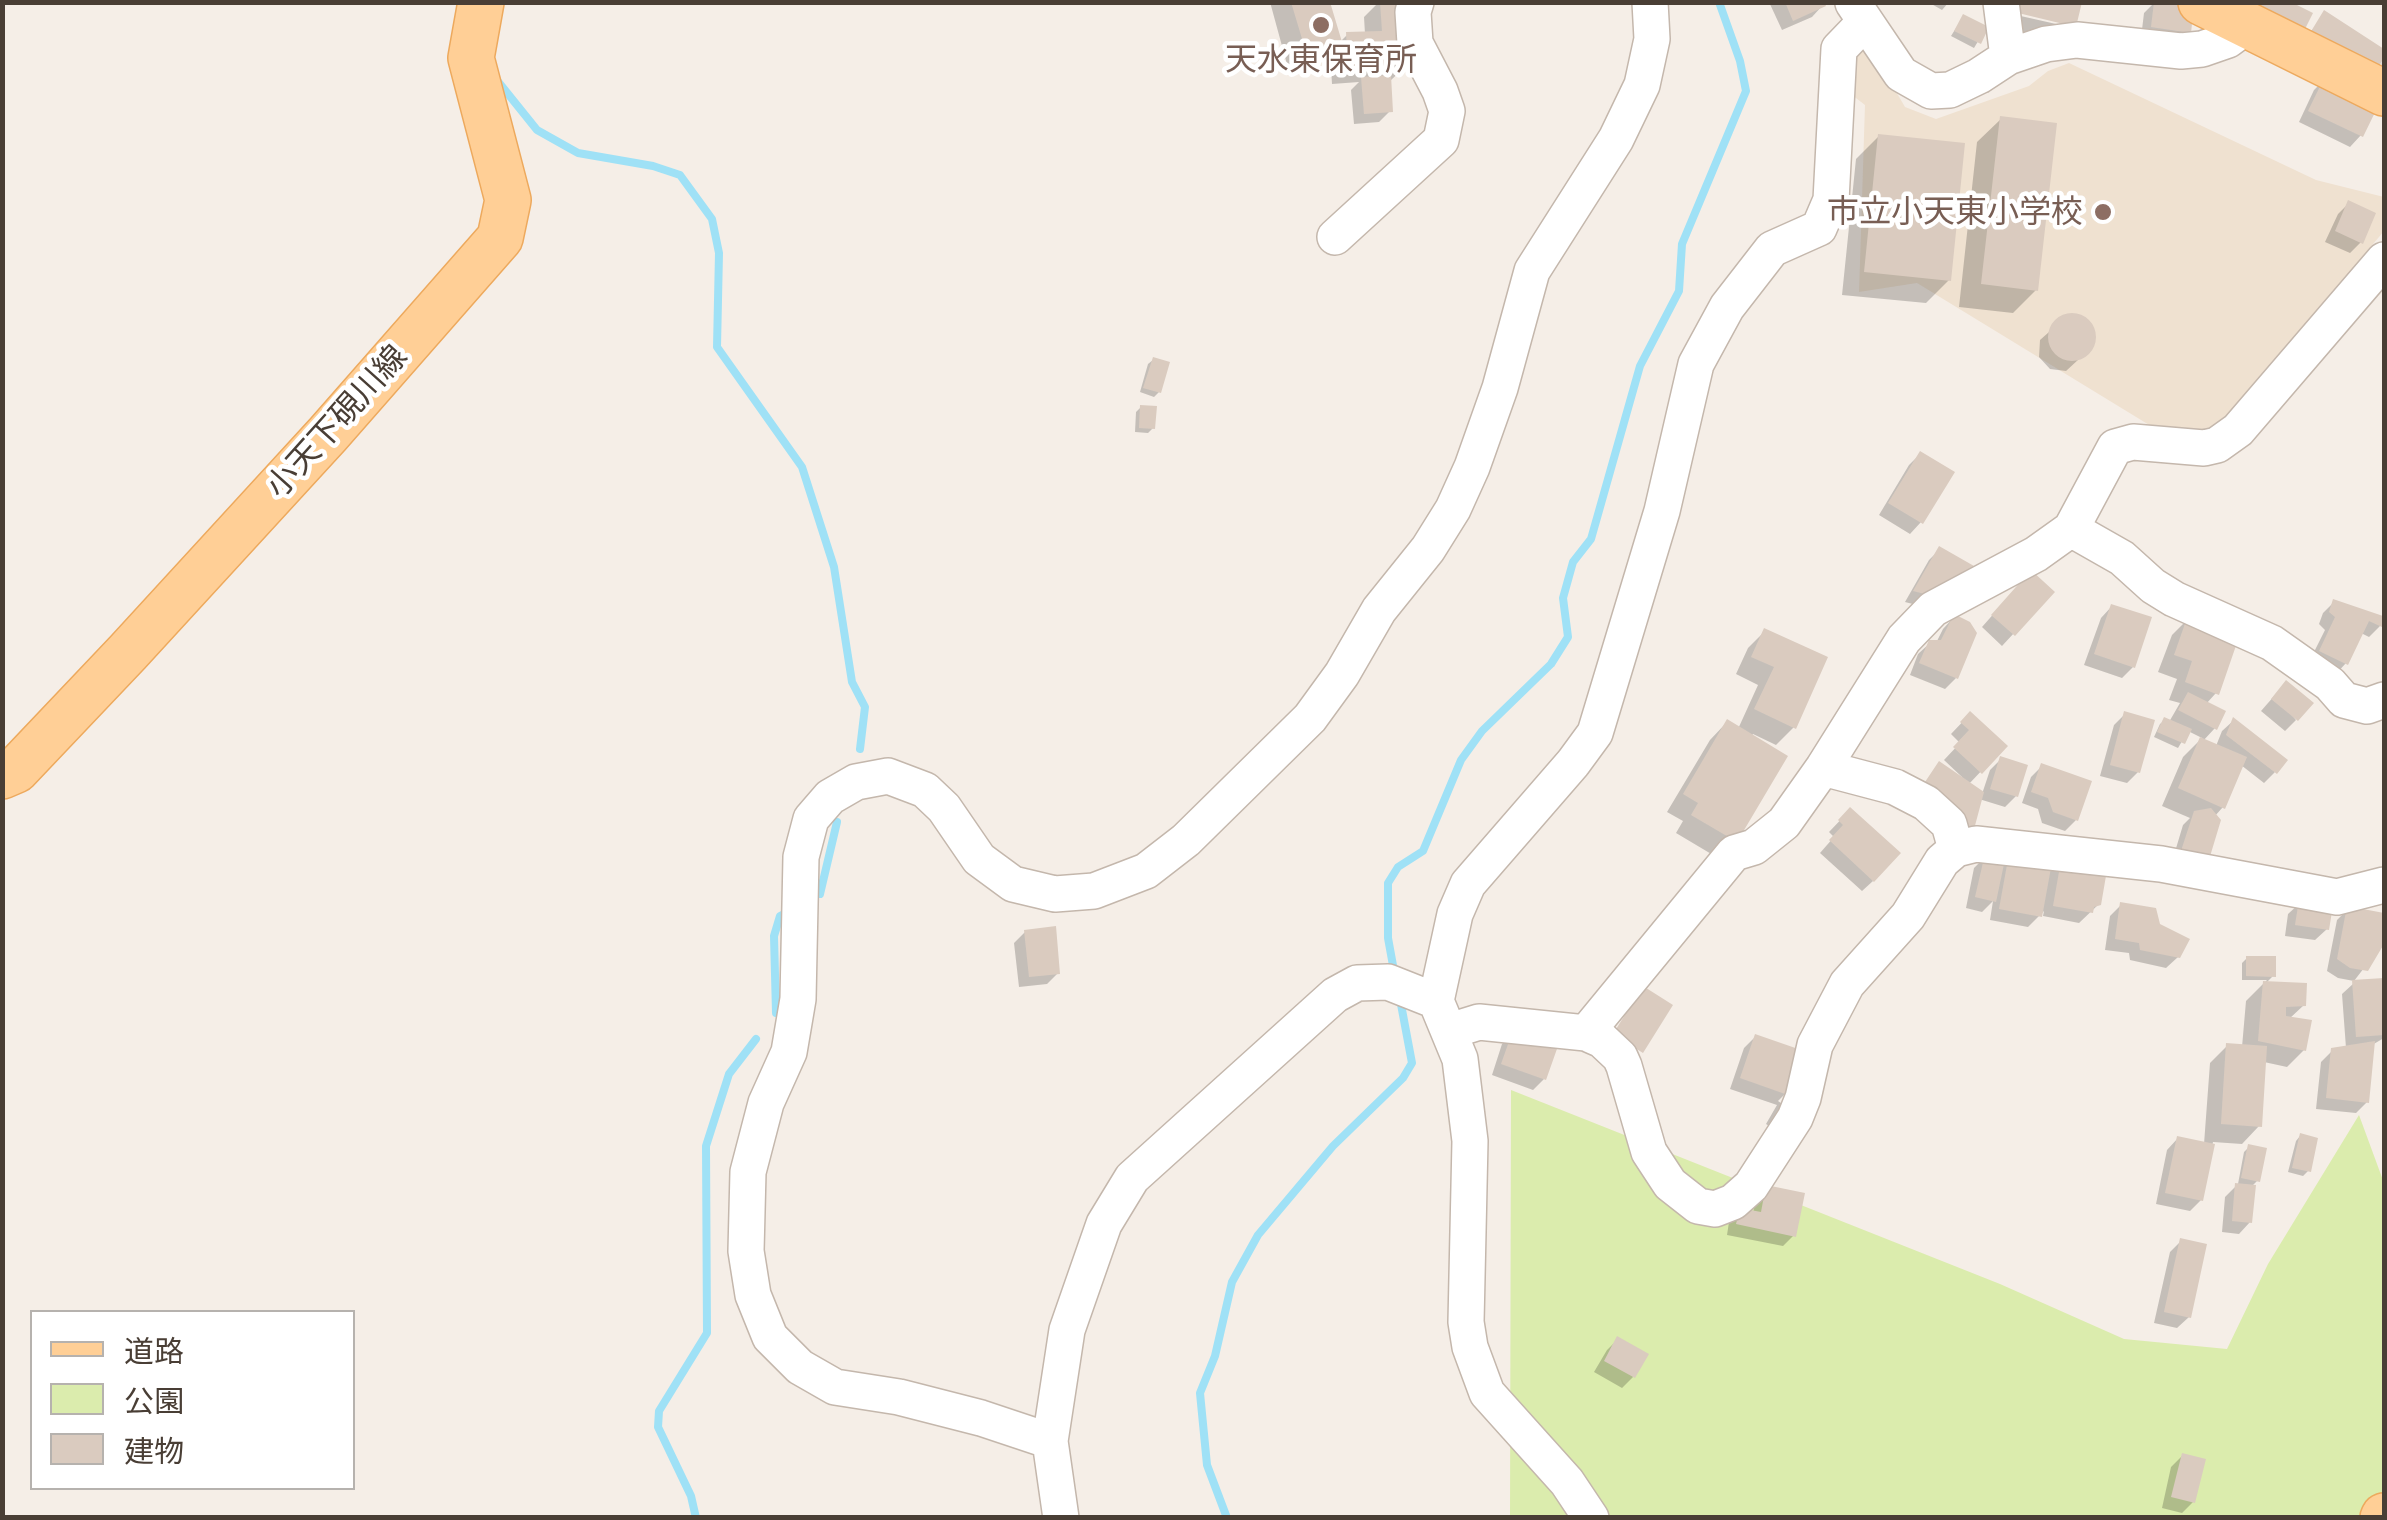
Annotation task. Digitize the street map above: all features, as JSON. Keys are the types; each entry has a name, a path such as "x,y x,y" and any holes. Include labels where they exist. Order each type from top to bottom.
{"main road":[{"name":"小天下硯川線","path":"2,776 16,770 128,652 328,434 500,238 508,200 471,58 481,2"},
{"path":"2201,2 2384,92"}],"street":[{"path":"1334,238 1442,140 1446,111 1414,43 1416,2"},
{"path":"1050,1441 981,1418 835,1387 800,1367 770,1336 753,1295 746,1251 748,1172 766,1103 790,1052 798,999 801,856 811,820 830,797 856,782 888,776 925,790 944,808 979,859 1013,884 1055,894 1094,891 1146,871 1186,840 1310,718 1342,674 1379,610 1428,549 1453,509 1500,388 1532,271 1616,138 1642,85 1652,39 1650,2"},
{"path":"2001,2 2008,57"},
{"path":"1420,1000 1468,884 1596,733 1662,512 1696,364 1726,307 1772,249 1819,228 1831,200 1838,49 1859,12 1901,74 1930,91 1950,90 2008,57 2046,44 2077,40 2181,51 2228,40 2247,26"},
{"path":"1586,1033 1734,853 1754,847 1784,823 1904,639 1933,609 2036,554 2071,529 2115,447 2133,442 2204,448 2217,445 2238,430 2384,260"},
{"path":"2071,529 2122,558 2174,599 2272,643 2330,684 2344,700 2367,706 2384,700"},
{"path":"1823,768 1895,787 1926,803 1949,824 1956,848"},
{"path":"1061,1518 1050,1441 1067,1330 1104,1224 1132,1178 1336,994 1358,982 1480,1022 1586,1033 1602,1040 1620,1057 1648,1152 1670,1184 1698,1206 1715,1210 1733,1202 1750,1186 1795,1118 1815,1045 1847,984 1908,916 1942,861 1956,848 1976,844 2161,864 2338,897 2384,885"},
{"path":"1420,1000 1460,1059 1470,1141 1466,1322 1470,1347 1487,1393 1566,1482 1591,1518"}],"shaded area":[{"path":"1868,44 1905,107 1936,119 2029,86 2048,71 2069,63 2316,180 2384,197 2384,231 2215,432 2159,431 1917,283 1859,292 1865,105 1852,95 1849,67 1859,45"}],"green space":[{"path":"1511,1090 2000,1284 2124,1339 2227,1349 2268,1264 2359,1115 2384,1183 2384,1517 1510,1518"}],"building":[{"path":"1291,2 1330,2 1342,42 1306,52"},
{"path":"1380,2 1407,2 1410,64 1348,68 1346,32 1382,31"},
{"path":"1785,2 1824,2 1826,6 1793,21"},
{"path":"2017,2 2082,2 2076,27 2014,12"},
{"path":"2154,2 2194,5 2191,33 2151,27"},
{"path":"2225,2 2291,2 2313,13 2300,39"},
{"path":"2324,10 2384,49 2384,58 2371,79 2307,38"},
{"path":"1963,14 1989,27 1981,44 1954,31"},
{"path":"1391,75 1393,112 1364,114 1361,77"},
{"path":"2325,76 2380,102 2363,137 2308,111"},
{"path":"2000,116 2057,123 2038,291 1981,284"},
{"path":"1878,134 1965,143 1951,281 1864,272"},
{"path":"2348,200 2376,213 2363,244 2335,231"},
{"path":"2072,313 2089,320 2096,337 2089,354 2072,361 2055,354 2048,337 2055,320"},
{"path":"1153,357 1170,362 1161,393 1143,388"},
{"path":"1140,405 1157,406 1155,429 1139,428"},
{"path":"1920,451 1955,472 1923,524 1888,503"},
{"path":"1939,546 1981,570 1945,599 1913,591"},
{"path":"2031,570 2055,592 2015,636 1991,615"},
{"path":"2333,599 2383,616 2382,627 2369,621 2348,665 2319,651 2335,617 2329,612"},
{"path":"2111,604 2152,617 2135,668 2094,654"},
{"path":"1954,614 1970,622 1977,633 1958,679 1919,663 1929,640 1941,640"},
{"path":"2188,615 2240,634 2219,695 2185,682 2192,661 2174,655"},
{"path":"1764,628 1828,657 1796,729 1754,709 1774,667 1751,657"},
{"path":"2286,680 2314,703 2298,721 2271,699"},
{"path":"2188,692 2226,711 2217,730 2178,710"},
{"path":"1970,711 2008,746 1982,774 1953,747 1969,730 1960,722"},
{"path":"2124,711 2155,720 2140,773 2110,765"},
{"path":"2164,717 2192,729 2185,744 2157,732"},
{"path":"2233,717 2288,760 2277,774 2226,735"},
{"path":"1727,719 1788,756 1737,842 1691,815 1698,803 1683,794"},
{"path":"2200,737 2247,757 2225,809 2178,788"},
{"path":"2000,756 2028,765 2018,797 1990,789"},
{"path":"1939,761 1984,792 1973,833 1917,794"},
{"path":"2041,763 2092,781 2078,821 2053,812 2048,798 2031,792"},
{"path":"1850,807 1901,853 1874,882 1829,840 1843,825 1838,820"},
{"path":"2211,808 2221,820 2208,863 2180,854 2194,811"},
{"path":"1985,854 2005,859 1996,902 1975,897"},
{"path":"2009,854 2052,862 2042,917 1999,909"},
{"path":"2062,855 2107,870 2101,905 2094,907 2093,913 2053,906"},
{"path":"2299,900 2333,905 2329,930 2295,925"},
{"path":"2120,902 2156,908 2160,924 2190,939 2180,958 2140,950 2139,943 2115,939"},
{"path":"2347,906 2384,913 2384,944 2368,971 2350,968 2337,959"},
{"path":"1056,926 1060,974 1029,977 1024,930"},
{"path":"2246,956 2276,956 2276,977 2246,976"},
{"path":"2384,978 2384,1035 2356,1037 2352,980"},
{"path":"2263,981 2307,983 2306,1006 2286,1007 2286,1016 2312,1020 2306,1051 2258,1041"},
{"path":"1643,986 1673,1005 1643,1053 1613,1034"},
{"path":"1513,1030 1558,1046 1546,1080 1501,1064"},
{"path":"1755,1034 1804,1051 1788,1095 1740,1078"},
{"path":"2375,1041 2369,1103 2326,1098 2331,1048"},
{"path":"2226,1043 2267,1046 2262,1127 2221,1124"},
{"path":"2300,1133 2318,1138 2311,1172 2292,1168"},
{"path":"2177,1136 2215,1144 2203,1201 2165,1193"},
{"path":"2248,1144 2267,1148 2260,1182 2241,1178"},
{"path":"2235,1183 2256,1185 2252,1223 2232,1221"},
{"path":"1766,1185 1805,1193 1796,1237 1736,1224 1740,1208 1761,1212"},
{"path":"2180,1238 2207,1244 2191,1318 2164,1312"},
{"path":"1617,1336 1649,1354 1635,1378 1604,1361"},
{"path":"2182,1453 2206,1459 2195,1503 2171,1497"}],"waterway":[{"path":"1394,971 1388,938 1388,883 1398,867 1423,851 1461,760 1482,731 1551,664 1568,637 1563,598 1573,562 1591,539 1640,366 1679,291 1682,244 1746,91 1719,2"},
{"path":"496,79 537,130 578,153 653,166 680,175 712,219 719,253 717,347 802,467 834,567 852,682 865,707 860,749"},
{"path":"820,894 837,822"},
{"path":"776,1013 774,936 780,916 788,912"},
{"path":"1227,1518 1207,1465 1200,1393 1215,1356 1232,1282 1258,1235 1333,1146 1403,1078 1412,1063 1400,999"},
{"path":"696,1518 691,1496 658,1427 659,1411 707,1333 706,1146 729,1074 756,1039"}],"place":[{"name":"天水東保育所","path":"1321,25"},
{"name":"市立小天東小学校","path":"2103,212"}]}
